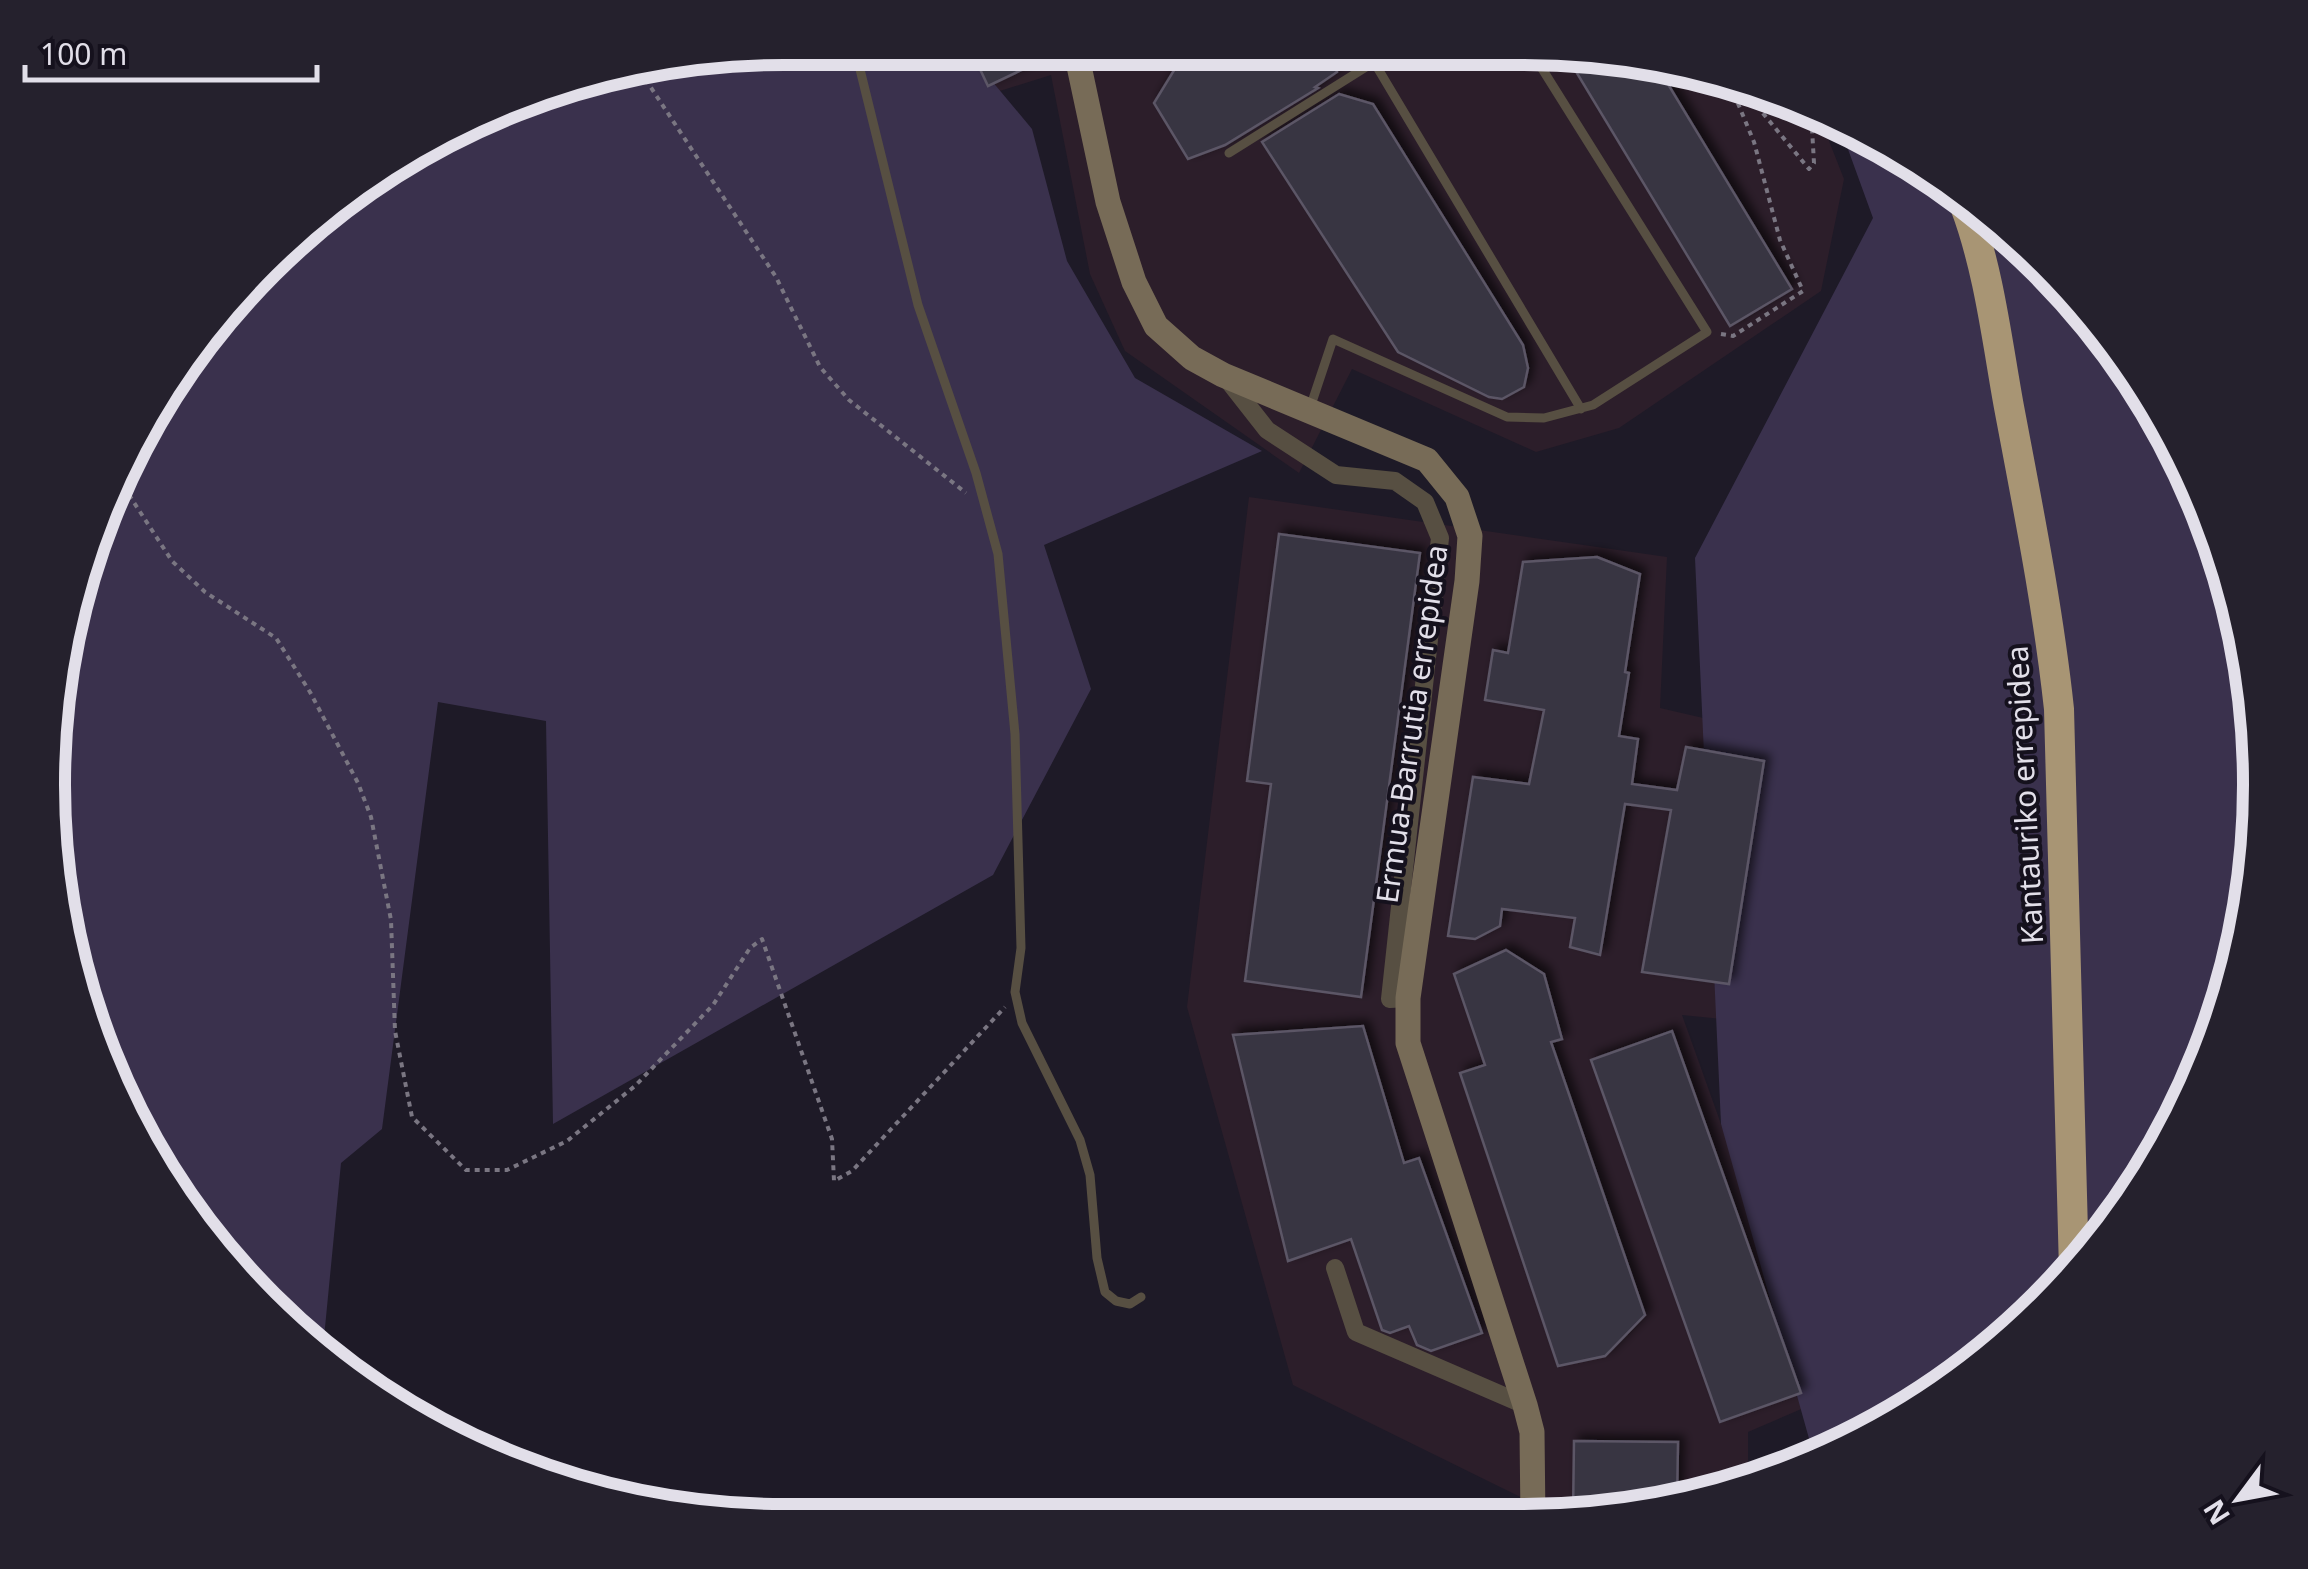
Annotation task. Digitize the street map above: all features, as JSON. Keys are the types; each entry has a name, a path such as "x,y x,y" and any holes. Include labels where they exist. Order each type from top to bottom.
{"highway":[{"name":"Kantauriko errepidea","path":"1971,221 2002,364 2052,638 2063,786 2073,1248"}],"street":[{"name":"Ermua-Barrutia errepidea","path":"1079,65 1108,202 1134,282 1156,326 1192,358 1223,375 1427,460 1457,497 1470,536 1467,581 1408,998 1408,1043 1525,1406 1532,1432 1533,1504"},
{"path":"1223,375 1267,430 1336,475 1395,481 1424,502 1440,538 1390,999 1408,998"},
{"path":"1335,1268 1356,1332 1525,1406"}],"lane":[{"path":"860,65 918,306 986,510 1001,572 1015,734 1021,948 1016,992 1022,1023 1080,1140 1090,1175 1097,1258 1105,1292 1116,1301 1130,1304 1141,1297"},
{"path":"1229,153 1365,65"},
{"path":"1380,65 1581,409"},
{"path":"1308,412 1334,340 1507,417 1544,418 1594,404 1706,332 1540,66"}],"path":[{"path":"645,79 776,277 820,367 849,400 986,510"},
{"path":"1706,332 1733,336 1803,291 1780,240 1754,142 1735,97"},
{"path":"1754,103 1809,169 1814,163 1813,126"},
{"path":"127,492 172,561 205,592 276,638 310,692 358,783 371,816 390,920 394,1031 412,1117 466,1170 507,1170 567,1141 635,1086 713,1005 750,948 762,940 832,1139 834,1181 852,1172 1016,992"}],"shaded area":[{"path":"784,65 979,65 1032,129 1067,261 1135,378 1262,451 1044,545 1091,689 993,875 553,1124 546,721 438,702 382,1129 341,1163 324,1337 244,1259 186,1184 139,1103 103,1016 90,971 71,878 67,832 65,784 71,691 103,553 139,466 161,425 214,346 310,244 346,214 425,161 509,120 598,90 691,71"},
{"path":"966,65 1524,65 1617,71 1755,103 1825,132 1844,179 1821,291 1619,428 1536,452 1352,369 1299,473 1125,351 1090,274 1051,75 987,95"},
{"path":"1845,141 1923,186 1962,214 2032,276 2094,346 2147,425 2169,466 2205,553 2229,644 2241,737 2241,832 2229,925 2205,1016 2169,1103 2122,1184 2064,1259 1998,1325 1923,1383 1811,1444 1721,1124 1695,558 1873,218"},
{"path":"1249,497 1667,557 1660,708 1785,737 1742,1021 1682,1015 1820,1401 1748,1432 1748,1468 1617,1498 1534,1504 1293,1385 1187,1007"}],"building":[{"path":"978,65 1027,65 1028,67 988,86"},
{"path":"1177,65 1336,65 1337,72 1315,87 1318,88 1225,145 1188,159 1154,103"},
{"path":"1573,67 1665,79 1792,289 1730,326"},
{"path":"1339,94 1373,104 1523,345 1528,368 1524,387 1502,399 1489,397 1398,352 1262,142"},
{"path":"1279,534 1420,553 1361,997 1245,981 1271,784 1247,781"},
{"path":"1597,557 1640,574 1619,736 1638,739 1632,784 1677,790 1686,747 1764,761 1729,984 1642,972 1671,810 1625,804 1600,955 1570,947 1575,918 1502,909 1500,926 1475,939 1448,936 1473,777 1529,784 1544,710 1485,700 1493,650 1508,653 1523,562"},
{"path":"1506,950 1544,974 1562,1039 1551,1042 1645,1315 1605,1356 1558,1366 1460,1073 1485,1065 1454,974"},
{"path":"1363,1026 1404,1163 1419,1158 1482,1333 1431,1351 1417,1345 1409,1326 1390,1333 1382,1330 1351,1239 1288,1261 1233,1035"},
{"path":"1672,1031 1801,1393 1720,1422 1591,1060"},
{"path":"1574,1441 1678,1442 1677,1487 1573,1502"}]}
